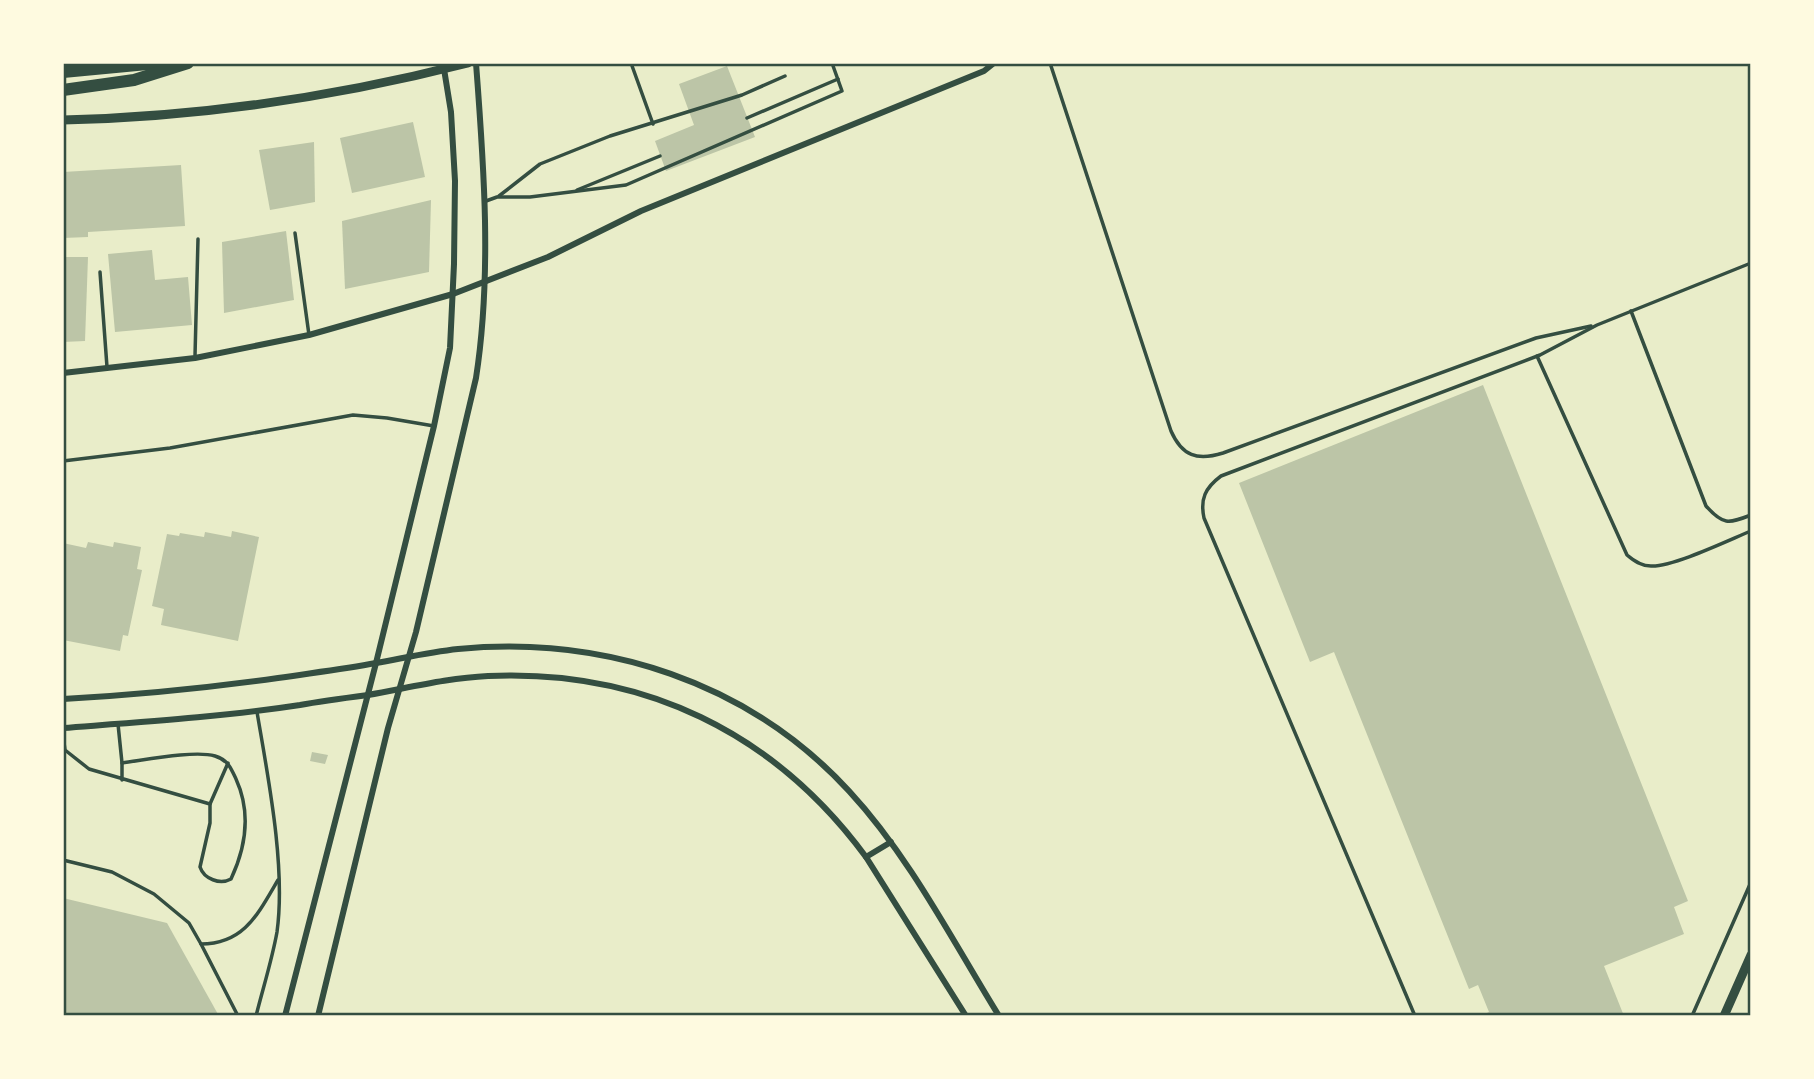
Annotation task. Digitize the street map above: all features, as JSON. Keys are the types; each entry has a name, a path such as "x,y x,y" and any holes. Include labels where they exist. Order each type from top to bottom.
{"highway":[{"path":"63,72 158,63"},
{"path":"63,90 134,80 188,63"}],"main road":[{"path":"63,120 140,117 223,109 329,93 468,63"},
{"path":"1724,1016 1751,955"}],"street":[{"path":"318,1016 398,689 409,656 449,497 476,377 484,282 484,202 476,63"},
{"path":"63,373 195,358 309,335 453,294 548,257 634,214 984,71 994,63"},
{"path":"285,1016 376,663 434,426 450,348 455,181 451,112 444,69"},
{"path":"63,699 242,682 486,647 550,648 633,662 694,681 747,708 802,747 847,789 891,842 999,1016"},
{"path":"63,728 257,710 367,695 456,678 486,676 543,677 616,687 670,703 735,734 774,762 833,816 866,857 966,1016"},
{"path":"866,857 891,842"}],"lane":[{"path":"631,63 653,124"},
{"path":"497,197 572,193 626,184 842,91 832,63"},
{"path":"1051,63 1171,431 1186,452 1202,457 1223,453 1536,338 1597,325"},
{"path":"484,202 497,197 540,164 610,136 743,95 785,76"},
{"path":"747,118 838,79"},
{"path":"572,193 660,156"},
{"path":"295,233 309,335"},
{"path":"195,358 198,239"},
{"path":"1415,1016 1204,518 1202,503 1207,489 1221,476 1537,356 1597,325 1751,263"},
{"path":"100,272 107,369"},
{"path":"1630,311 1706,506 1718,519 1731,523 1751,515"},
{"path":"1537,356 1627,555 1636,563 1666,565 1751,531"},
{"path":"63,461 170,447 353,415 434,426"},
{"path":"257,710 279,878 277,931 257,1016"},
{"path":"118,724 122,780"},
{"path":"63,734 65,750 89,769 210,804"},
{"path":"122,763 211,755 228,763 243,794 246,823 238,865 231,879 226,882 218,882 207,876 200,867 210,823 210,804 228,763"},
{"path":"63,860 112,872 154,894 189,923 238,1016"},
{"path":"201,944 220,944 236,936 259,913 279,878"},
{"path":"1692,1016 1751,882"}],"building":[{"path":"727,66 755,137 666,171 655,141 694,125 679,84"},
{"path":"413,122 425,177 352,193 340,138"},
{"path":"314,142 315,202 270,210 259,150"},
{"path":"181,165 185,226 88,232 88,237 63,238 63,172"},
{"path":"431,200 429,272 345,289 342,221"},
{"path":"286,231 294,300 224,313 222,242"},
{"path":"152,250 155,280 188,277 192,325 115,332 108,254"},
{"path":"63,257 88,257 85,341 63,342"},
{"path":"1483,385 1688,901 1674,907 1684,934 1604,966 1624,1016 1480,1016 1489,1012 1478,985 1469,989 1334,652 1310,662 1239,483"},
{"path":"232,531 259,537 238,641 161,625 164,609 152,606 167,534 204,537 205,532 231,537"},
{"path":"88,542 113,547 114,542 141,547 137,569 142,570 128,636 123,635 120,651 63,640 63,543 86,548"},
{"path":"312,752 328,755 325,764 310,761"},
{"path":"63,898 167,923 219,1016 63,1016"}]}
